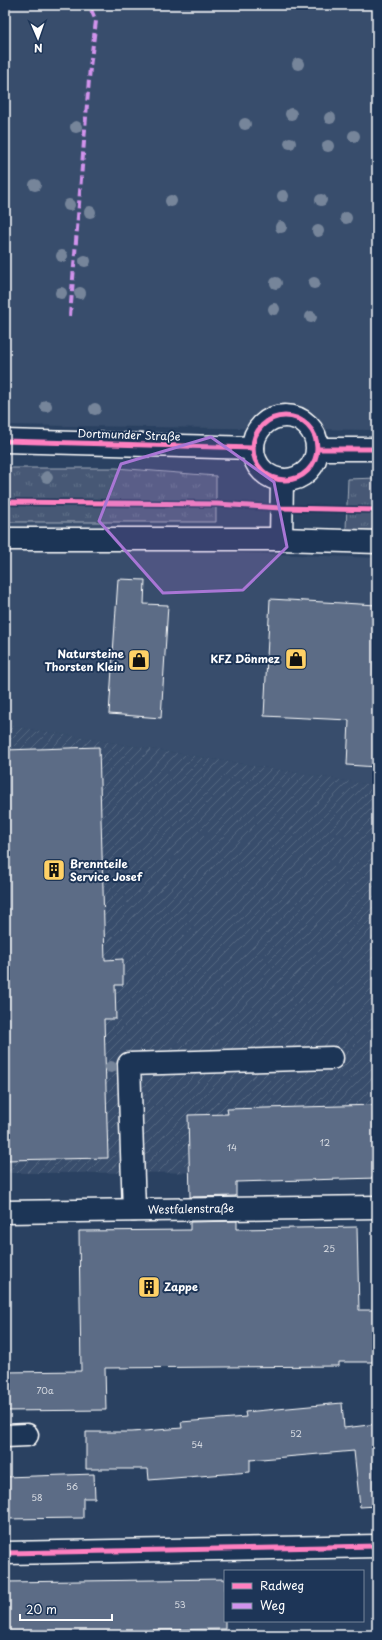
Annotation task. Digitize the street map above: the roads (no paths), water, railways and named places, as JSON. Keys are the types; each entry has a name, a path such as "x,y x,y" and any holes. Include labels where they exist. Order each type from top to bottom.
{"street":[{"path":"287,415 306,422 317,439 318,449 314,462 306,472 295,478 282,480 273,478 258,466 254,457 254,437 259,428 267,421 276,416 287,415"},
{"name":"Dortmunder Straße","path":"5,441 253,448"},
{"path":"318,449 377,449"},
{"path":"281,539 282,480"},
{"path":"5,539 281,539 377,542"},
{"path":"134,1210 129,1064 332,1058"},
{"name":"Westfalenstraße","path":"5,1212 377,1208"},
{"path":"5,1436 27,1435"},
{"path":"5,1553 377,1546"}],"place":[{"name":"KFZ Dönmez","path":"296,659"},
{"name":"Natursteine Thorsten Klein","path":"139,660"},
{"name":"Brennteile Service Josef","path":"54,870"},
{"name":"Zappe","path":"149,1287"}]}
